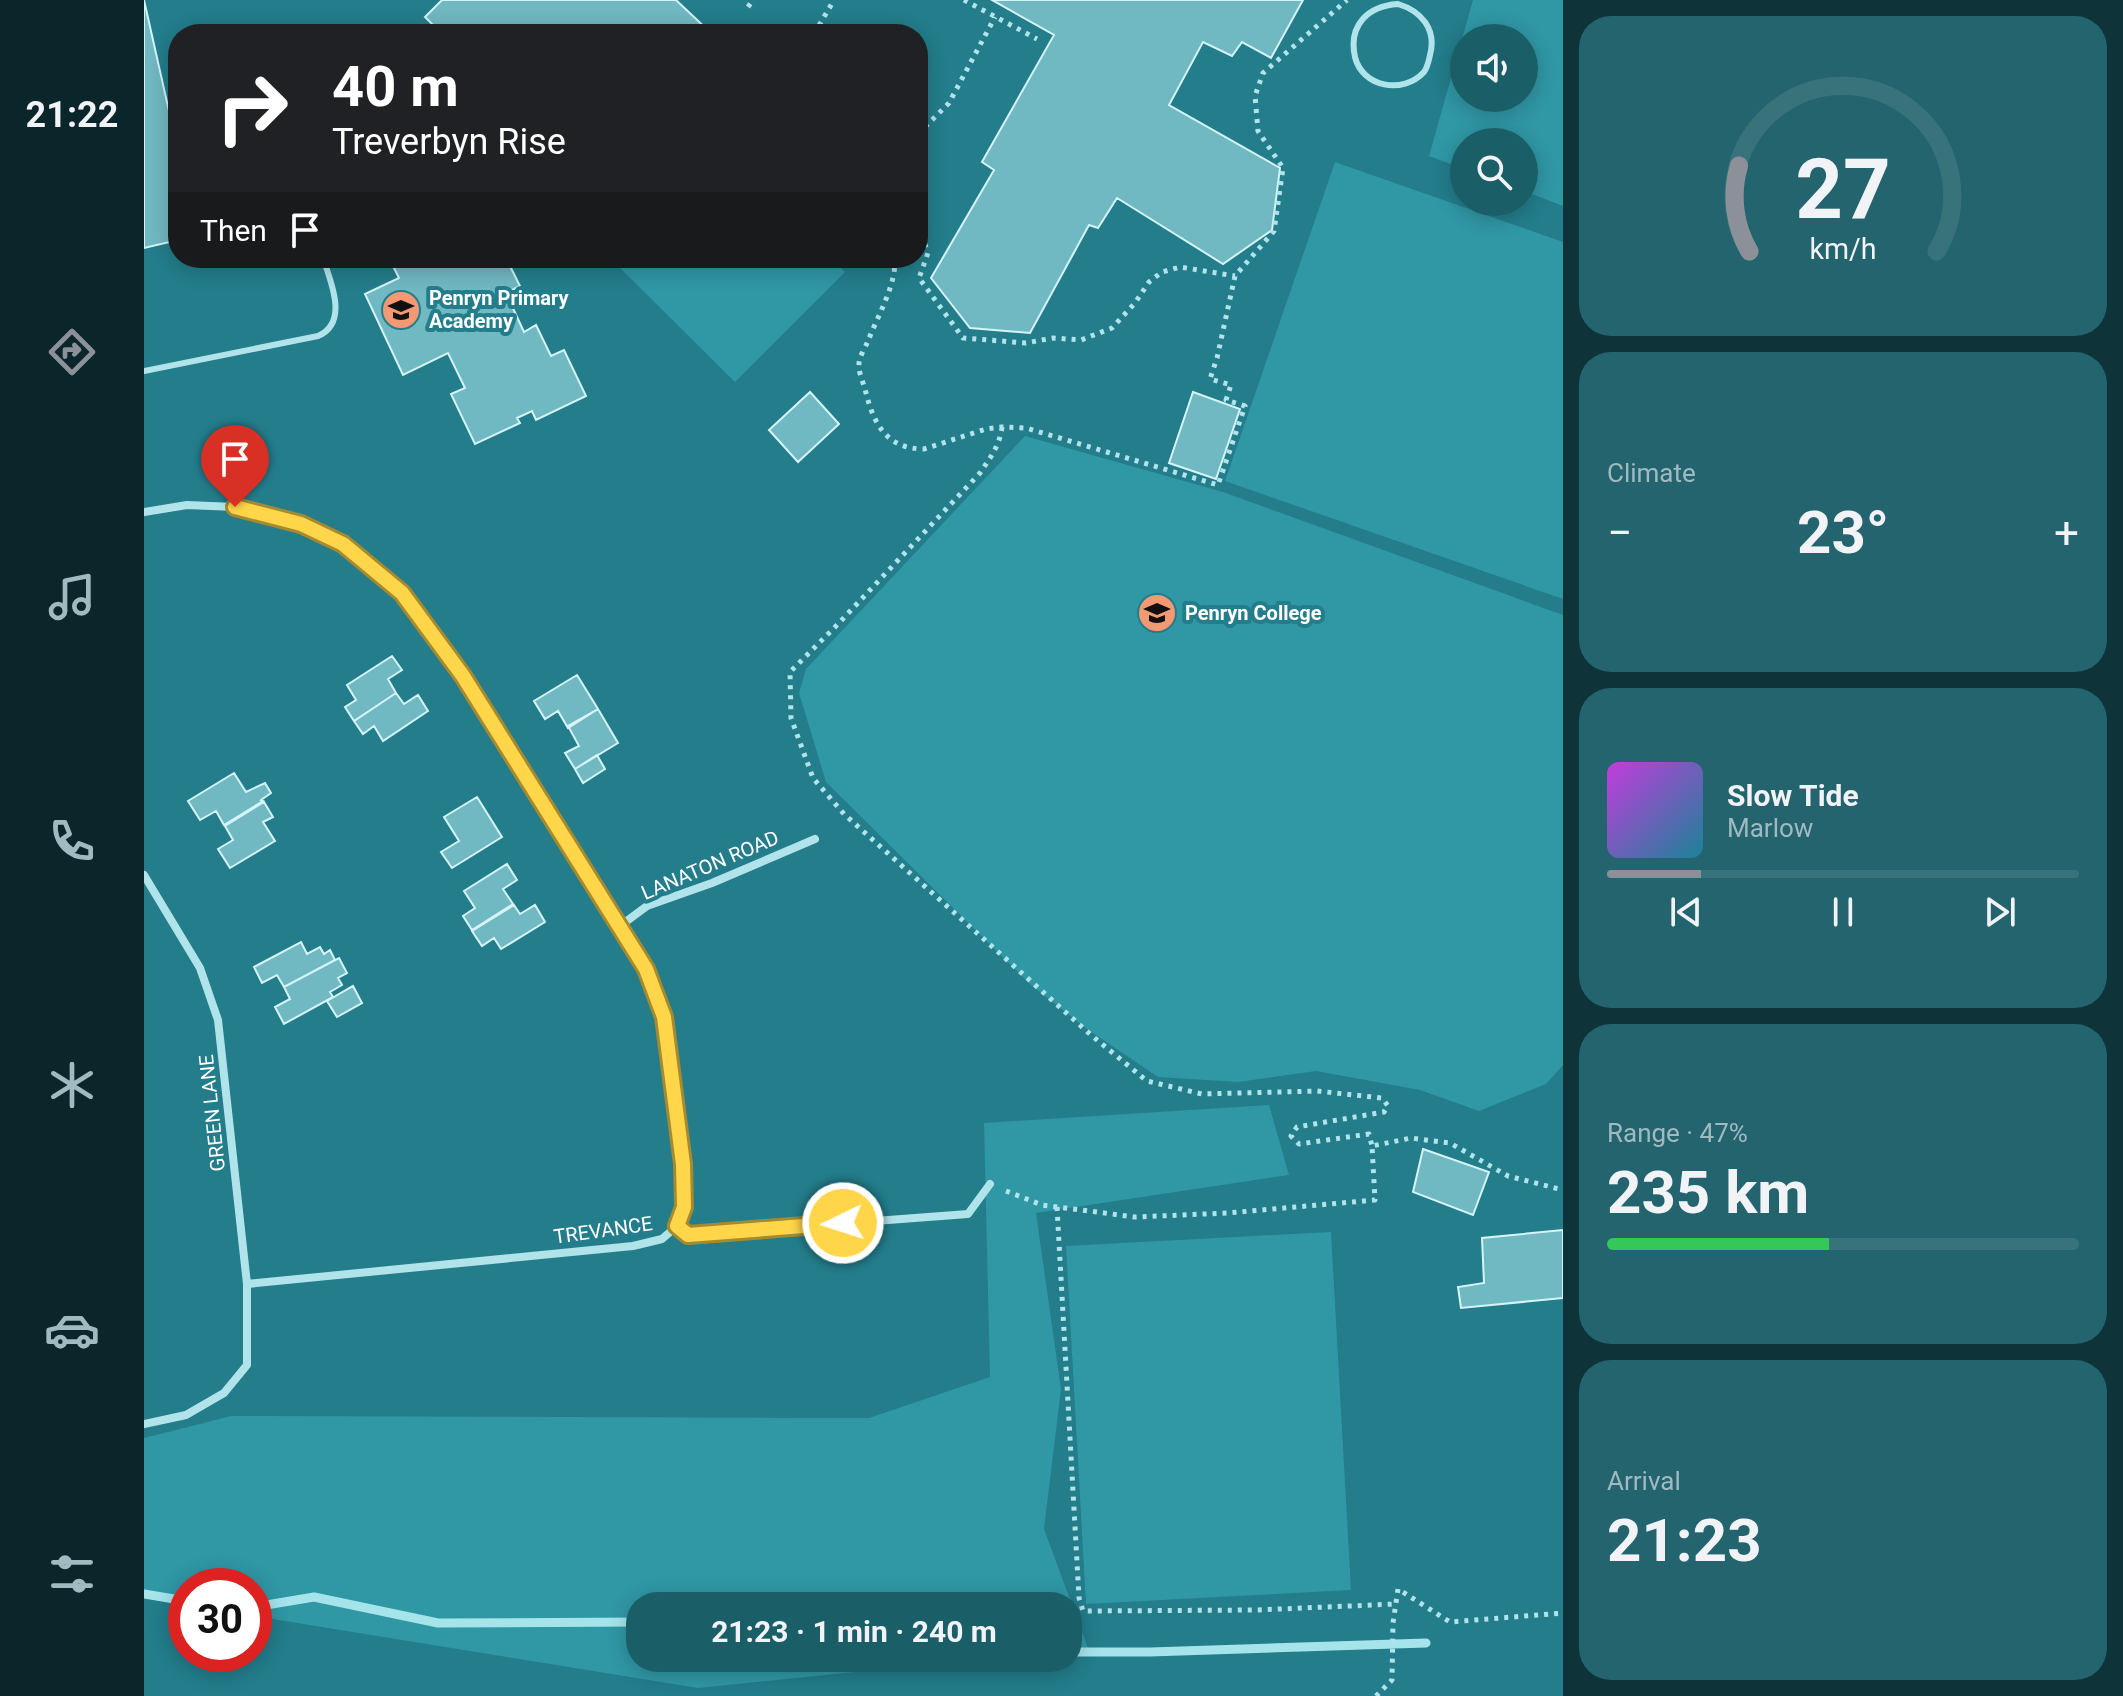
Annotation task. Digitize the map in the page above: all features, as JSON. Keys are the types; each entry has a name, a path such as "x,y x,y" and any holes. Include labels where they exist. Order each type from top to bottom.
{"street":[{"path":"144,512 187,505 235,507 301,524 343,544 402,593 463,676 646,969 664,1017 683,1164 684,1207 677,1226"},
{"name":"LANATON ROAD","path":"620,926 647,906 712,883 815,839"},
{"name":"GREEN LANE","path":"144,875 200,968 218,1020 247,1284 247,1365 224,1393 199,1408 186,1415 144,1424"},
{"name":"TREVANCE","path":"247,1284 633,1246 662,1239 677,1226 688,1235 968,1214 990,1184"}],"lane":[{"path":"1399,2 1423,17 1430,32 1432,50 1425,71 1411,81 1393,86 1372,81 1357,67 1352,46 1357,25 1365,17 1373,10 1399,2"},
{"path":"144,371 327,332 333,325 336,312 334,291 326,268"}],"path":[{"path":"748,7 753,0"},
{"path":"820,24 834,0"},
{"path":"964,0 1037,39"},
{"path":"895,268 859,364 869,404 881,431 900,445 924,449 961,436 1002,427 1026,428 1218,485 1245,406 1226,400 1231,385 1210,379 1235,276 1274,231 1283,168 1258,131 1255,96 1263,73 1347,0"},
{"path":"928,124 949,103 995,17"},
{"path":"923,268 919,278 963,338 1026,343 1053,338 1081,340 1112,328 1149,282 1162,272 1180,267 1235,276"},
{"path":"990,1184 1042,1205 1135,1217 1228,1213 1375,1200 1369,1134 1299,1144 1291,1136 1297,1127 1384,1112 1388,1106 1382,1098 1317,1091 1202,1094 1147,1081 1091,1035 844,814 813,778 791,718 790,672 980,473 1001,438 1002,427"},
{"path":"1372,1146 1411,1138 1450,1143 1508,1176 1563,1190"},
{"path":"1057,1207 1079,1598 1083,1611 1256,1610 1396,1604"},
{"path":"1376,1696 1392,1680 1393,1623 1398,1589 1450,1622 1563,1613"}],"shaded area":[{"path":"1473,0 1563,0 1563,206 1538,196 1538,128 1450,128 1450,164 1429,156 1450,82 1450,112 1538,112 1538,24 1466,24"},
{"path":"1335,162 1450,202 1450,216 1489,216 1563,242 1563,599 1225,481"},
{"path":"620,268 841,268 845,272 735,382"},
{"path":"1025,436 1223,492 1563,615 1563,1065 1546,1084 1479,1111 1420,1090 1316,1071 1238,1082 1158,1077 1087,1029 1031,985 826,782 799,693 806,669"},
{"path":"1269,1105 1289,1175 1036,1213 1061,1389 1044,1529 1067,1592 626,1592 626,1672 855,1672 698,1688 272,1619 272,1568 168,1568 168,1601 144,1598 144,1438 231,1416 869,1418 990,1377 984,1123"},
{"path":"1331,1232 1351,1590 1086,1604 1066,1246"},
{"path":"1082,1632 1088,1648 1082,1649"}],"building":[{"path":"144,0 168,107 168,242 144,248"},
{"path":"442,0 676,0 701,24 432,24 425,17"},
{"path":"992,0 1303,0 1271,58 1242,42 1232,56 1203,42 1169,105 1280,168 1272,230 1223,264 1117,198 1098,228 1089,225 1030,333 970,328 931,278 994,170 982,162 1054,35"},
{"path":"394,268 511,268 520,286 506,293 524,332 536,325 551,356 564,350 586,396 536,420 532,411 517,418 520,423 475,444 451,394 465,388 448,353 403,375 365,294 399,278"},
{"path":"810,392 839,424 798,462 769,430"},
{"path":"1193,392 1240,409 1216,479 1169,463"},
{"path":"392,656 402,670 388,679 396,693 354,721 345,707 356,700 347,685"},
{"path":"577,675 598,709 568,728 558,711 545,719 534,701"},
{"path":"396,693 404,704 418,695 428,711 383,741 374,726 363,734 354,721"},
{"path":"598,709 618,743 575,769 565,753 579,746 568,726"},
{"path":"597,755 605,769 583,783 575,769"},
{"path":"234,773 246,792 265,783 271,793 224,825 216,811 200,820 188,801"},
{"path":"477,797 502,837 452,868 441,852 459,841 444,817"},
{"path":"264,802 273,817 263,822 275,841 230,868 218,849 233,840 225,826"},
{"path":"507,864 517,880 503,889 513,904 472,930 463,916 475,908 464,891"},
{"path":"514,905 520,914 535,905 545,922 501,949 494,938 482,946 472,931"},
{"path":"301,942 307,954 320,947 324,954 330,950 335,960 284,987 277,975 262,983 254,967"},
{"path":"339,958 347,973 338,978 342,985 330,992 333,997 284,1024 275,1007 290,999 284,987"},
{"path":"353,986 362,1003 337,1017 327,1001"},
{"path":"1423,1149 1489,1172 1473,1215 1413,1192"},
{"path":"1563,1230 1563,1298 1461,1308 1458,1287 1484,1283 1482,1238"}],"waterway":[{"path":"144,1594 168,1598"},
{"path":"272,1604 314,1597 438,1623 626,1622"},
{"path":"1082,1652 1426,1643"}],"place":[{"name":"Penryn Primary Academy","path":"401,310"},
{"name":"Penryn College","path":"1157,613"}],"route":[{"path":"235,507 301,524 343,544 402,593 463,676 646,969 664,1017 683,1164 684,1207 677,1226 688,1235 843,1223"}]}
